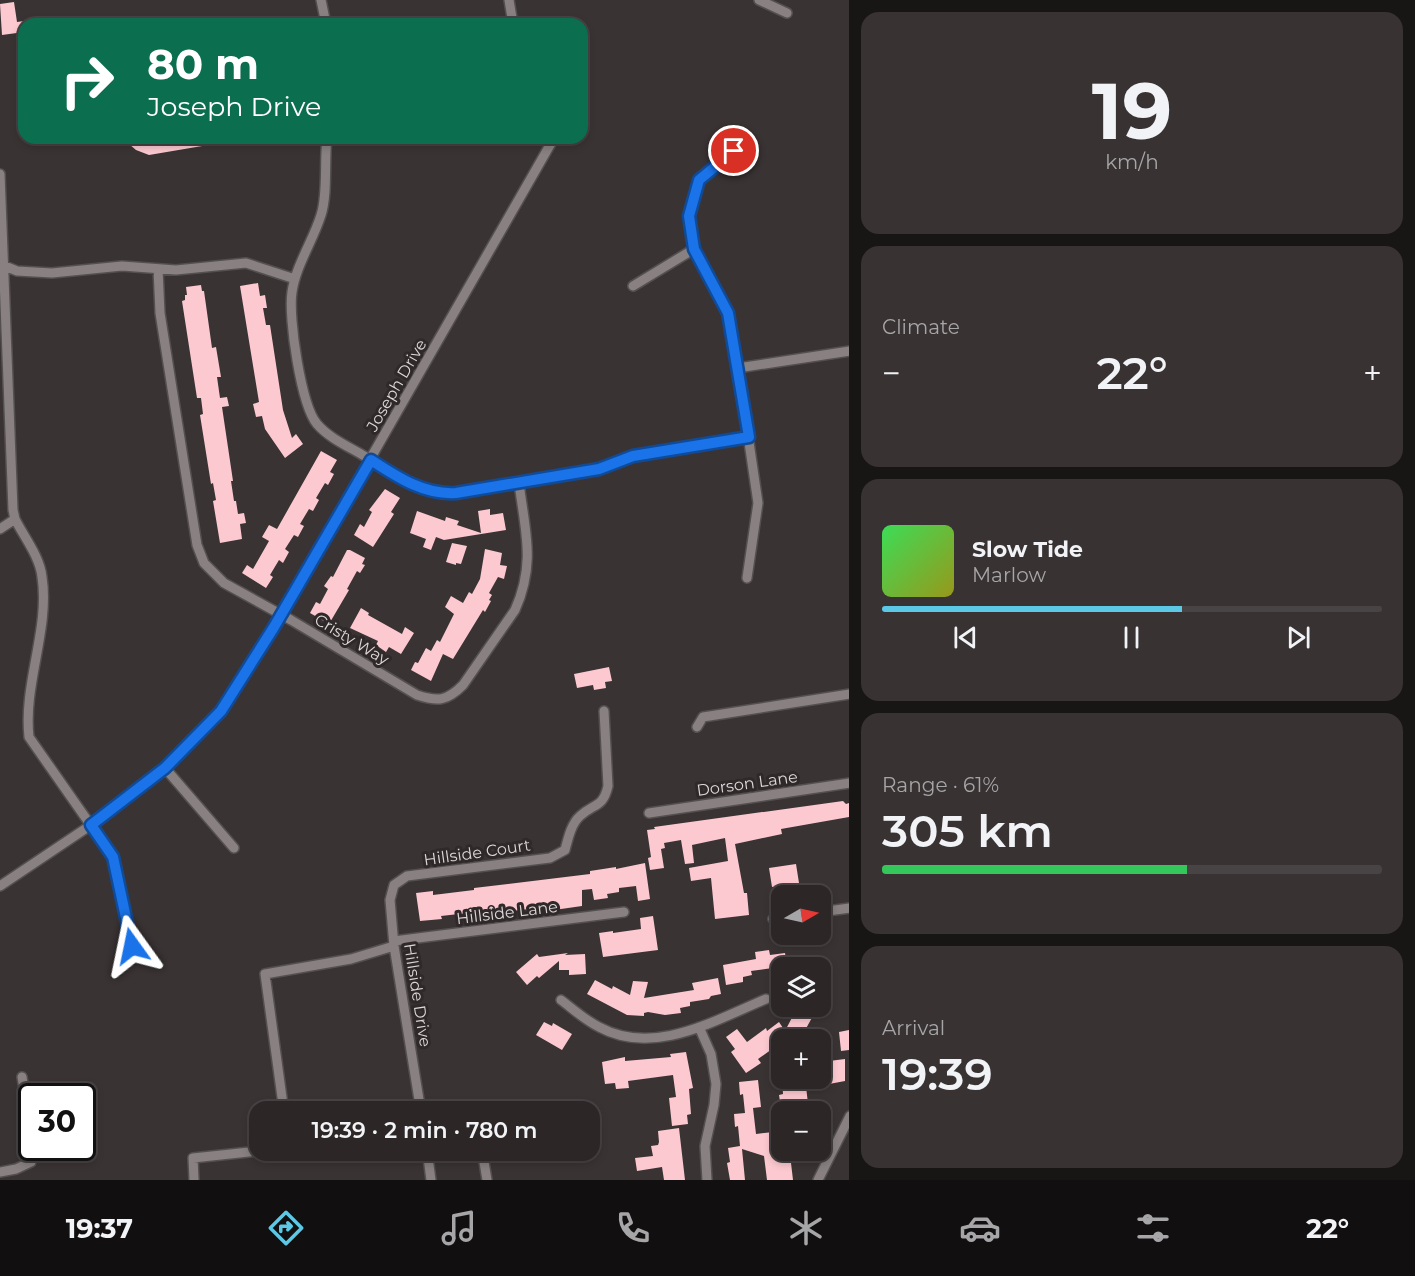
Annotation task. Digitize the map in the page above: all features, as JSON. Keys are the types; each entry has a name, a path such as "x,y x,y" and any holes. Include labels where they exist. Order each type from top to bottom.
{"street":[{"path":"321,0 325,18"},
{"path":"509,0 512,18"},
{"path":"759,0 787,13"},
{"path":"326,144 324,199 321,215 295,279 291,302 303,390 309,411 316,423 326,432 402,479 432,492 456,493 599,469 633,456 749,437"},
{"name":"Joseph Drive","path":"0,886 91,825 165,768 221,711 371,460 551,144"},
{"path":"734,151 699,180 689,216 694,249 728,313 738,368 758,503 747,578"},
{"path":"0,174 5,391 15,519 43,578 42,623 27,719 29,737 113,857 132,946"},
{"path":"633,286 694,249"},
{"path":"2,265 17,271 37,273 131,265 182,270 246,263 295,279"},
{"name":"Cristy Way","path":"158,269 160,313 194,530 200,554 210,571 224,583 417,695 431,700 443,699 453,695 463,685 515,610 526,581 527,550 519,483"},
{"path":"738,368 849,351"},
{"path":"0,529 15,519"},
{"path":"697,727 703,717 849,694"},
{"name":"Hillside Court","path":"394,885 407,876 550,858 565,850 570,832 578,817 599,805 605,798 608,786 604,711"},
{"path":"165,768 234,848"},
{"name":"Dorson Lane","path":"649,813 849,783"},
{"name":"Hillside Drive","path":"394,885 390,900 394,944 419,1101"},
{"path":"831,910 849,908"},
{"name":"Hillside Lane","path":"282,1101 265,974 351,959 394,944 624,912"},
{"path":"561,1000 600,1028 622,1036 645,1039 699,1027 766,999"},
{"path":"699,1027 711,1054 716,1084 705,1146 707,1180"},
{"path":"22,1077 23,1083"},
{"path":"818,1180 849,1116"},
{"path":"194,1180 193,1158 249,1152"},
{"path":"0,1172 16,1169 31,1161"},
{"path":"428,1161 431,1180"},
{"path":"484,1161 487,1180"}],"building":[{"path":"14,2 18,33 2,35 0,4"},
{"path":"129,144 214,144 149,155 136,150"},
{"path":"258,283 260,296 265,295 267,308 263,308 266,325 270,325 283,410 292,438 296,434 303,444 285,458 265,429 262,416 256,417 253,404 259,402 240,286"},
{"path":"201,285 204,291 212,348 216,347 221,377 217,377 220,398 227,397 229,406 222,407 234,501 236,501 238,514 244,513 246,523 240,524 242,539 220,543 213,501 216,500 213,483 211,484 200,415 203,414 201,398 197,398 182,301 187,295 186,287"},
{"path":"321,451 337,460 330,472 334,474 316,498 319,500 313,511 309,509 300,524 304,526 298,537 294,535 285,549 289,552 283,563 279,560 270,575 273,577 266,588 242,573 247,565 253,569 269,541 262,537 269,525 277,529"},
{"path":"385,489 400,498 391,512 394,514 373,547 354,535 360,524 364,527 372,512 369,510"},
{"path":"490,509 490,515 503,513 506,530 444,540 436,537 431,550 423,547 426,539 410,533 417,511 445,521 446,517 459,521 457,525 481,533 478,511"},
{"path":"452,543 467,546 461,564 446,562"},
{"path":"485,549 502,553 500,565 507,566 504,579 498,577 489,593 492,595 489,600 491,601 485,612 483,610 453,659 443,654 431,681 411,670 415,662 418,663 426,648 431,651 437,640 440,642 454,614 445,607 451,596 463,603 469,592 472,594 480,579"},
{"path":"347,550 365,558 362,564 365,565 360,573 357,571 347,589 349,590 329,624 310,613 316,602 320,604 328,589 324,586 331,576 333,577"},
{"path":"361,608 369,613 368,615 402,634 405,627 414,633 401,654 389,647 386,652 376,645 378,641 350,628"},
{"path":"609,667 612,681 605,682 606,688 594,690 593,685 577,688 574,674"},
{"path":"843,801 846,804 849,803 849,817 781,829 782,834 735,844 744,893 747,893 749,915 715,919 711,878 691,881 689,868 728,861 725,838 692,845 694,863 685,864 681,840 664,843 665,848 661,849 664,868 650,870 648,858 651,857 647,830 655,829 654,827"},
{"path":"645,863 650,899 638,901 636,886 619,888 619,892 607,894 608,898 594,900 592,889 582,890 582,906 554,910 554,906 512,911 512,908 441,916 442,919 420,921 416,893 433,891 433,895 474,890 474,888 590,874 590,871"},
{"path":"796,864 799,883 772,885 769,868"},
{"path":"653,916 658,950 603,957 599,933 641,929 640,918"},
{"path":"769,950 770,955 785,953 786,957 771,957 771,968 751,971 752,975 743,977 743,982 726,985 723,965 756,959 755,952"},
{"path":"568,953 565,955 585,954 586,974 569,975 569,970 559,970 559,961 527,985 516,972 537,954 539,957"},
{"path":"718,978 721,994 711,996 709,999 690,1002 690,1006 680,1008 681,1013 665,1015 648,1012 644,1013 644,1016 627,1015 587,994 595,980 630,995 633,981 648,982 644,998 694,990 692,983"},
{"path":"792,1017 812,1017 806,1029 786,1029"},
{"path":"544,1022 552,1026 553,1023 572,1034 562,1050 536,1035"},
{"path":"779,1022 784,1029 771,1029 771,1050 758,1059 761,1063 746,1073 731,1052 735,1049 726,1037 737,1029 747,1042 766,1028 767,1031"},
{"path":"849,1030 849,1050 841,1051 839,1032"},
{"path":"686,1052 693,1088 689,1089 691,1114 687,1115 688,1124 672,1126 669,1098 676,1097 673,1075 628,1081 629,1088 616,1089 615,1083 605,1084 602,1062 625,1057 625,1061 671,1057 670,1054"},
{"path":"845,1059 845,1081 831,1084 831,1061"},
{"path":"758,1080 761,1107 753,1108 756,1134 771,1132 771,1161 797,1161 791,1163 793,1180 767,1180 764,1156 742,1149 745,1180 730,1180 727,1163 730,1162 728,1148 740,1146 734,1114 745,1113 739,1082"},
{"path":"783,1089 806,1089 808,1101 780,1101 779,1095 783,1094"},
{"path":"679,1128 685,1180 664,1180 662,1167 637,1171 635,1158 653,1156 651,1146 658,1145 658,1131"}],"route":[{"path":"132,946 113,857 91,825 165,768 221,711 274,627 371,460 422,489 444,494 599,469 633,456 749,437 728,313 694,249 689,216 699,180 734,151"}]}
